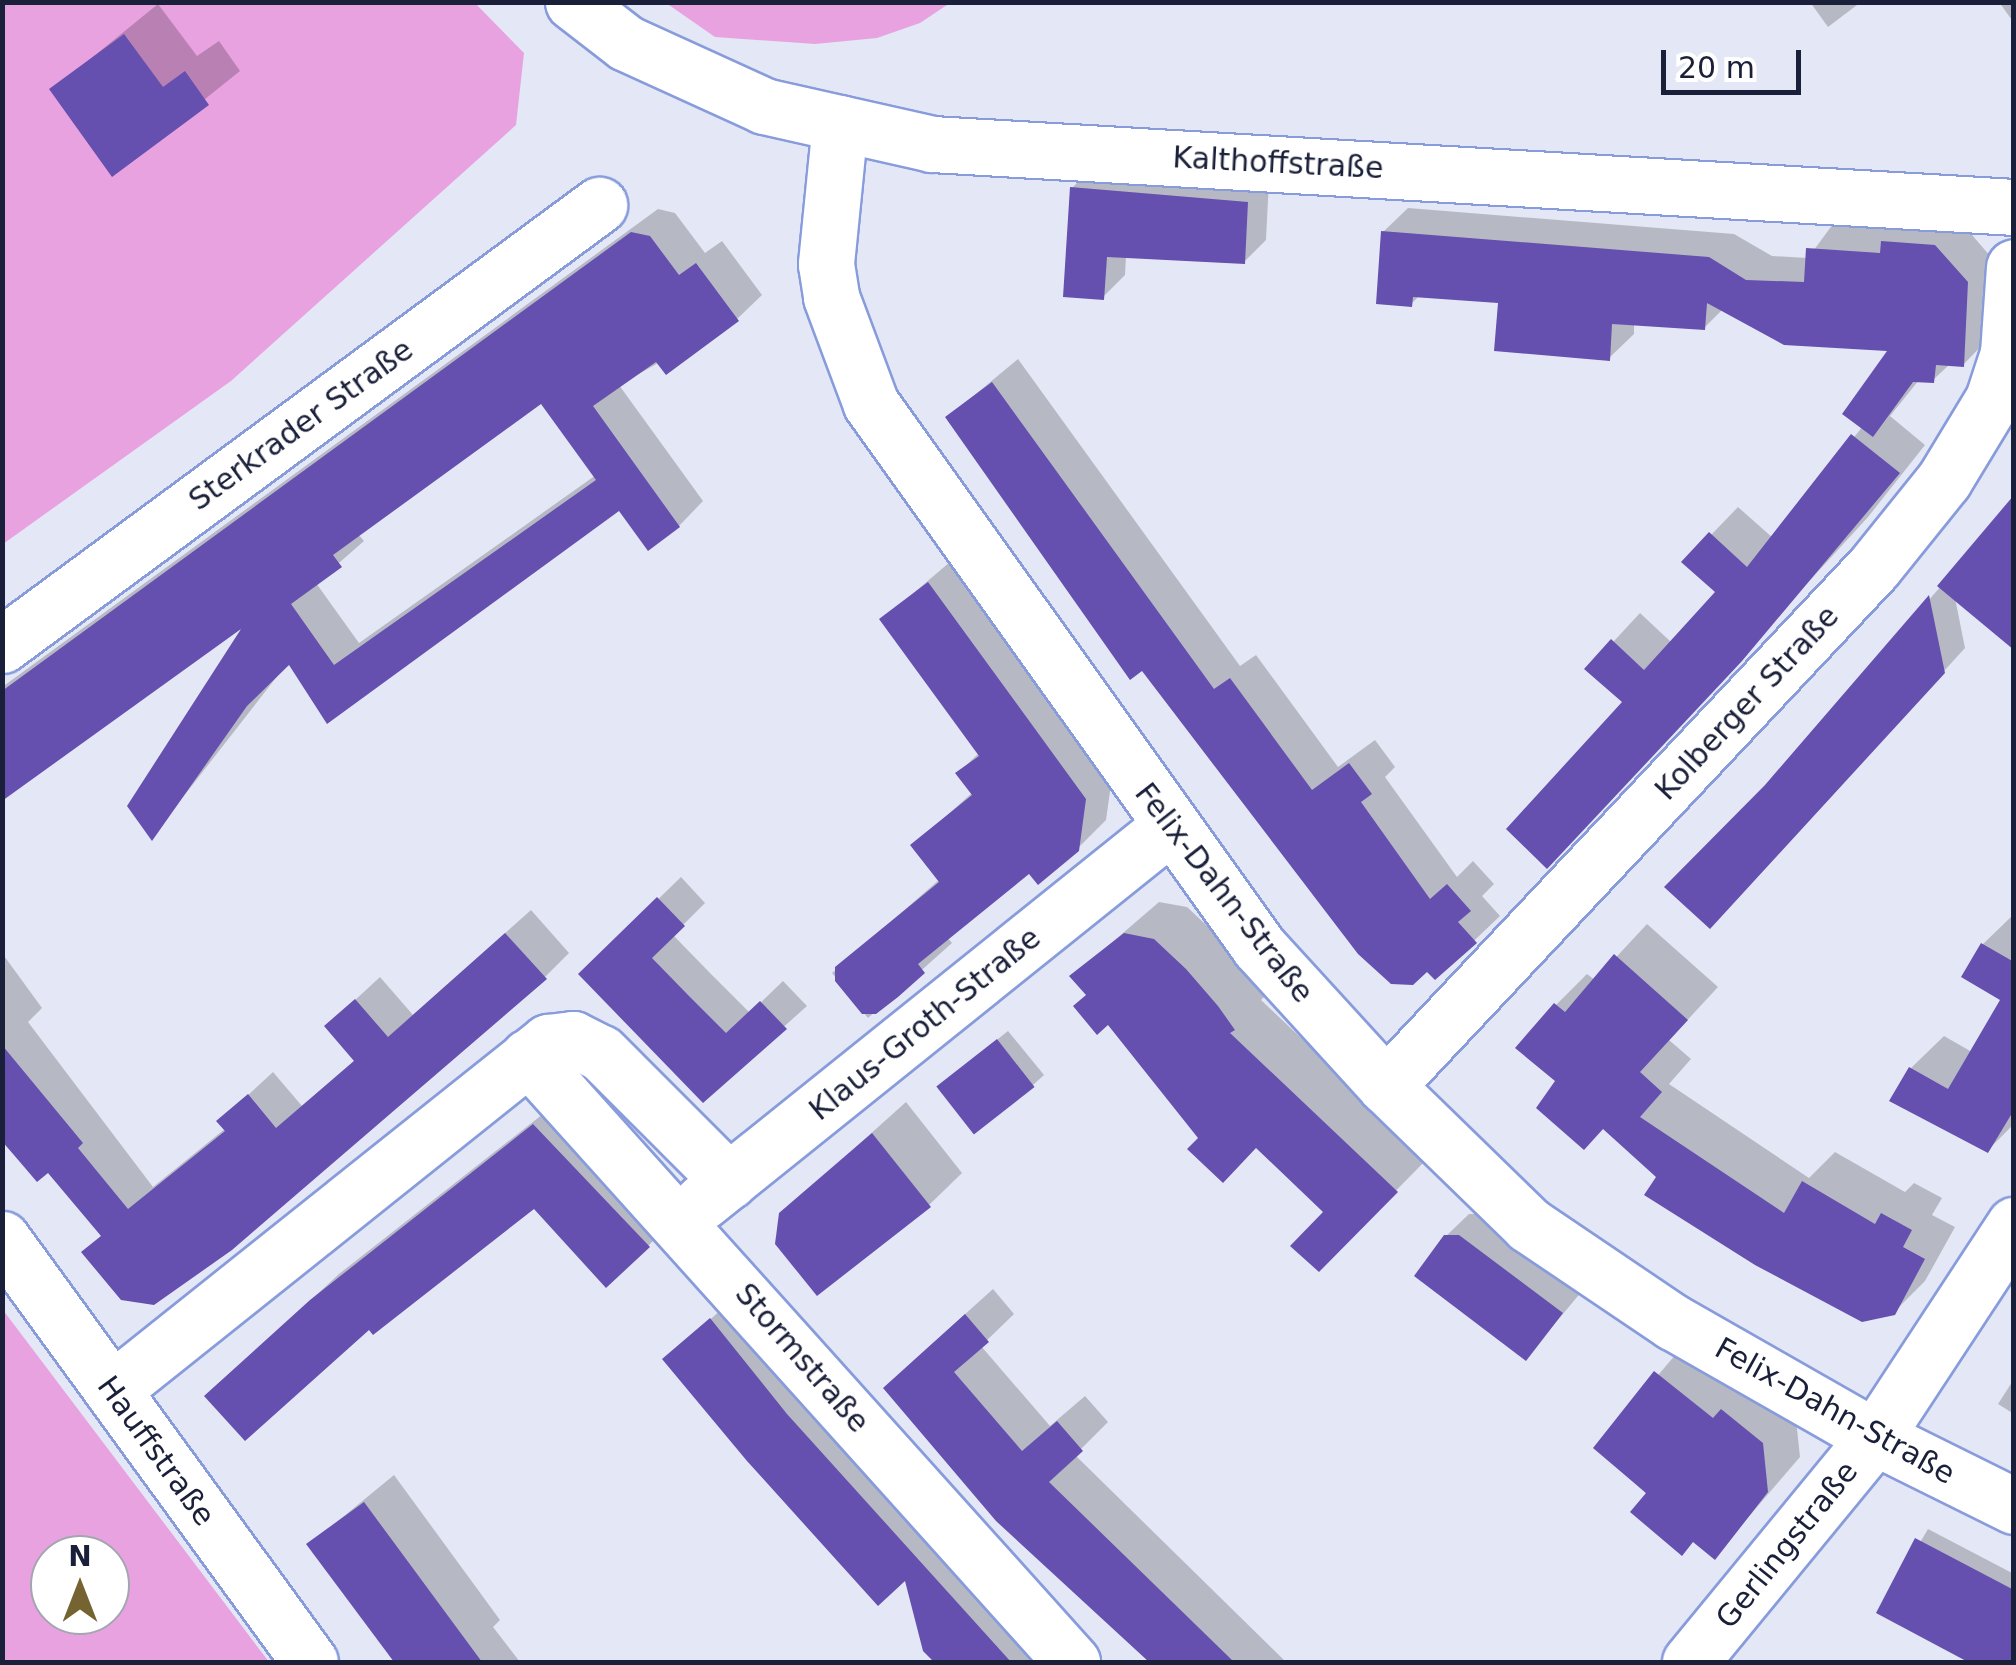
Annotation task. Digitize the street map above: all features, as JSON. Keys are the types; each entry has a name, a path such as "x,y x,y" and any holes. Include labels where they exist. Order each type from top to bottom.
{"street":[{"name":"Kalthoffstraße","path":"573,2 626,43 677,70 764,106 932,144 2014,207"},
{"name":"Felix-Dahn-Straße","path":"840,123 826,264 831,297 872,404 1169,827 1259,948 1386,1086 1528,1224 1672,1322 1875,1437 2014,1506"},
{"name":"Sterkrader Straße","path":"2,644 600,205"},
{"name":"Kolberger Straße","path":"1386,1086 1874,568 1944,480 1993,399 2008,353 2014,267"},
{"name":"Klaus-Groth-Straße","path":"680,1220 1169,827"},
{"path":"112,1390 548,1042 574,1038 601,1054 729,1182"},
{"name":"Stormstraße","path":"528,1057 680,1220 1072,1662"},
{"name":"Gerlingstraße","path":"1690,1662 1875,1437 2014,1225"},
{"name":"Hauffstraße","path":"2,1239 310,1662"}],"shaded area":[{"path":"3,3 475,3 524,53 516,125 231,381 3,544"},
{"path":"666,3 950,3 920,23 877,38 815,44 715,37"},
{"path":"2,1310 3,1310 269,1662 3,1662"}],"building":[{"path":"124,34 163,87 185,71 209,105 112,177 49,89"},
{"path":"1070,187 1248,202 1245,264 1107,257 1104,300 1063,297"},
{"path":"1381,231 1709,257 1746,280 1804,282 1806,248 1880,253 1881,241 1935,245 1968,282 1964,367 1936,365 1934,383 1913,382 1873,437 1842,414 1887,351 1784,345 1707,303 1705,330 1612,324 1610,361 1494,351 1498,303 1413,297 1412,307 1376,304"},
{"path":"631,232 650,236 679,275 696,263 739,321 666,375 656,362 593,406 680,527 648,551 619,511 327,724 289,665 247,706 152,841 127,806 241,629 2,801 2,691","holes":["541,404 596,480 334,665 291,604 342,567 333,555"]},
{"path":"992,382 1214,689 1230,678 1312,790 1349,763 1372,794 1361,802 1430,899 1447,884 1471,911 1458,922 1477,943 1435,980 1427,972 1413,985 1391,984 1358,954 1142,671 1130,680 945,417"},
{"path":"1851,434 1900,473 1742,661 1547,869 1506,829 1622,702 1584,669 1611,639 1644,670 1715,592 1681,562 1709,532 1747,567"},
{"path":"2014,495 2014,650 1937,586"},
{"path":"928,582 1086,799 1079,851 1038,885 1029,874 918,964 925,973 898,997 876,1014 862,1014 835,981 835,967 939,882 910,845 972,795 955,773 979,756 879,619"},
{"path":"1929,595 1945,673 1710,929 1664,887 1765,785"},
{"path":"657,897 685,926 652,958 688,995 726,1033 760,1001 787,1029 703,1103 578,974"},
{"path":"505,933 547,979 232,1250 154,1305 121,1300 81,1252 101,1236 48,1173 37,1182 2,1141 2,1045 83,1143 78,1148 128,1209 225,1131 216,1121 248,1094 276,1128 354,1061 324,1026 355,999 388,1037"},
{"path":"1124,933 1154,939 1186,969 1235,1030 1230,1033 1398,1192 1319,1272 1290,1246 1323,1212 1256,1148 1223,1183 1187,1149 1198,1138 1108,1025 1097,1035 1073,1006 1086,995 1069,976"},
{"path":"1981,943 2014,962 2014,1110 1988,1153 1889,1101 1909,1067 1948,1089 2000,1000 1961,977"},
{"path":"1614,954 1688,1020 1640,1072 1662,1092 1640,1117 1784,1213 1802,1181 1875,1224 1881,1213 1912,1230 1903,1247 1925,1259 1895,1315 1862,1322 1755,1265 1644,1195 1656,1177 1603,1129 1584,1150 1536,1108 1555,1081 1515,1048 1554,1003 1565,1012"},
{"path":"997,1039 1035,1087 974,1134 936,1086"},
{"path":"533,1124 650,1247 606,1288 534,1209 373,1335 369,1330 245,1441 204,1396 310,1300"},
{"path":"872,1133 931,1207 817,1296 775,1244 779,1213"},
{"path":"1444,1235 1459,1235 1563,1313 1526,1361 1414,1276"},
{"path":"965,1314 989,1342 954,1372 1022,1451 1057,1421 1083,1451 1049,1482 1234,1662 1149,1662 996,1521 883,1388"},
{"path":"710,1318 787,1414 1011,1662 934,1662 923,1651 905,1581 878,1606 747,1461 662,1359"},
{"path":"1654,1371 1713,1418 1721,1409 1763,1443 1768,1492 1715,1560 1693,1542 1682,1556 1630,1512 1646,1493 1593,1448"},
{"path":"364,1502 482,1662 394,1662 306,1544"},
{"path":"1915,1538 2014,1590 2014,1662 1968,1662 1876,1613"}]}
